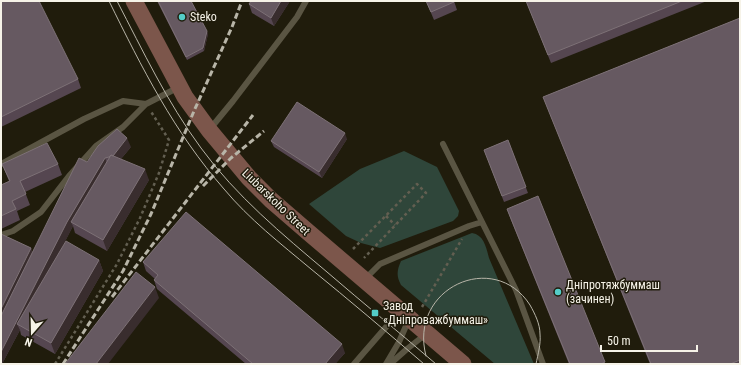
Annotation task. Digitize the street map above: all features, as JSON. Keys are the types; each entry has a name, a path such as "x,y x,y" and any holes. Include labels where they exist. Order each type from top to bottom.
{"main road":[{"name":"Liubarskoho Street","path":"134,1 179,87 209,130 240,168 272,200 364,281 462,364"}],"lane":[{"path":"209,130 297,17 306,1"},
{"path":"1,235 13,231 41,212 69,176 96,146 123,127 146,104 179,87"},
{"path":"1,164 84,119 123,101 146,104"},
{"path":"443,144 516,290 543,364"},
{"path":"364,281 380,264 469,226 482,222"},
{"path":"354,364 404,315"},
{"path":"386,364 399,342 404,315"},
{"path":"390,364 406,349 427,334"}],"path":[{"path":"55,364 117,264 140,218 159,173 169,140 146,104"},
{"path":"353,249 417,184 426,193 364,258"},
{"path":"386,216 395,225"},
{"path":"422,307 469,226"}],"green space":[{"path":"404,151 437,167 459,211 458,216 453,221 380,248 361,243 346,236 309,204 360,169"},
{"path":"472,233 479,236 484,242 489,258 534,364 495,364 399,282 398,273 401,261"}],"building":[{"path":"1,1 39,1 78,79 1,117"},
{"name":"Steko","path":"158,1 191,1 207,31 203,48 186,57"},
{"path":"251,1 281,1 271,18 249,4"},
{"path":"426,1 454,1 454,2 431,12"},
{"path":"526,1 682,1 548,55"},
{"path":"740,18 740,360 730,364 651,364 543,97"},
{"path":"297,102 345,133 319,172 271,141"},
{"path":"117,129 127,138 113,156 111,155 105,158 67,222 1,352 1,316 79,158 87,162 98,146"},
{"path":"508,140 526,187 502,196 484,150"},
{"path":"47,143 58,164 20,181 26,194 12,201 16,209 1,216 1,185 10,181 2,164"},
{"path":"111,155 145,169 103,240 71,222"},
{"name":"Дніпротяжбуммаш (зачинен)","path":"538,196 605,362 601,364 570,364 507,209"},
{"path":"186,212 342,344 325,364 253,364 154,280 158,275 143,262"},
{"path":"1,234 31,248 1,309"},
{"path":"66,241 99,260 51,343 17,324"},
{"path":"136,272 155,287 96,364 65,364"}],"tram line":[{"path":"109,1 134,51 174,122 206,167 224,189 244,211 266,231 424,364"},
{"path":"117,1 177,113 201,148 229,182 277,229 436,364"},
{"path":"426,356 424,332 430,311 442,295 458,284 477,279 496,280 514,288 530,305 534,312 539,327 540,338 536,364"}],"railway":[{"path":"63,364 123,271 151,214 242,1"},
{"path":"112,297 253,115"},
{"path":"203,186 231,158 264,131"}],"place":[{"name":"Steko","path":"182,17"},
{"name":"Дніпротяжбуммаш (зачинен)","path":"558,292"},
{"name":"Завод «Дніпроважбуммаш»","path":"375,313"}]}
